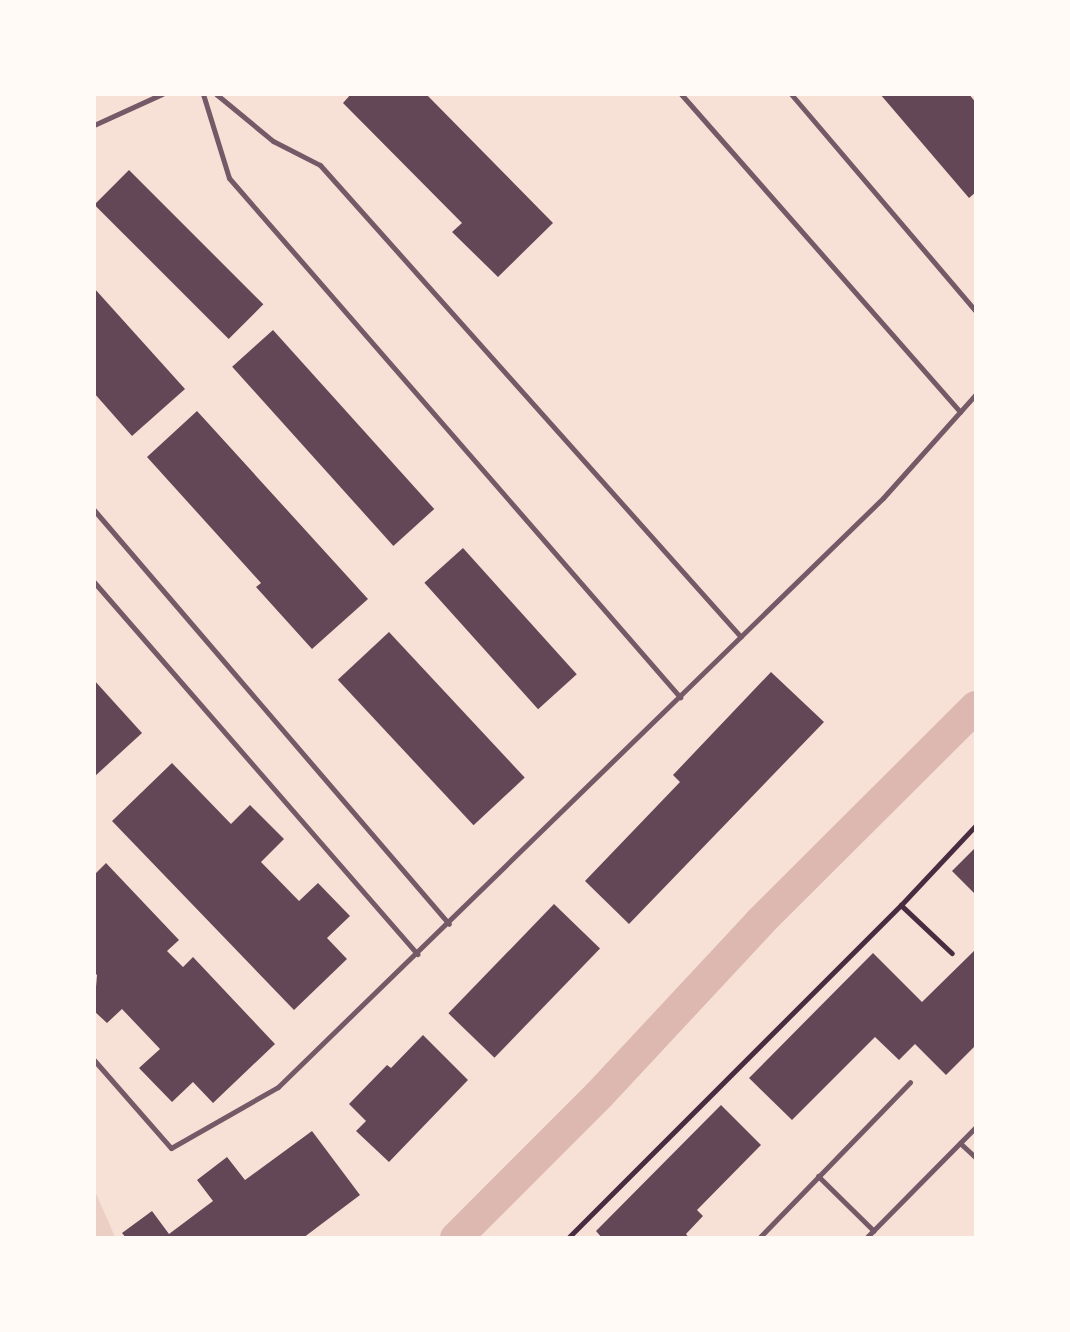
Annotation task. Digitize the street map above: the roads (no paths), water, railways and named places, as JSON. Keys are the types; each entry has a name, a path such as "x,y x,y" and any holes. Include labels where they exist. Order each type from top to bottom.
{"lane":[{"path":"94,125 162,94"},
{"path":"203,94 229,178 680,697"},
{"path":"216,94 273,141 320,164 741,637"},
{"path":"681,94 960,412"},
{"path":"791,94 975,311"},
{"path":"94,1060 171,1149 278,1087 883,498 975,394"},
{"path":"94,510 449,923"},
{"path":"94,582 417,954"},
{"path":"758,1237 910,1082"},
{"path":"866,1237 975,1127"},
{"path":"960,1143 975,1158"},
{"path":"818,1176 874,1231"}],"waterway":[{"path":"456,1238 599,1095 761,921 976,707"}]}
